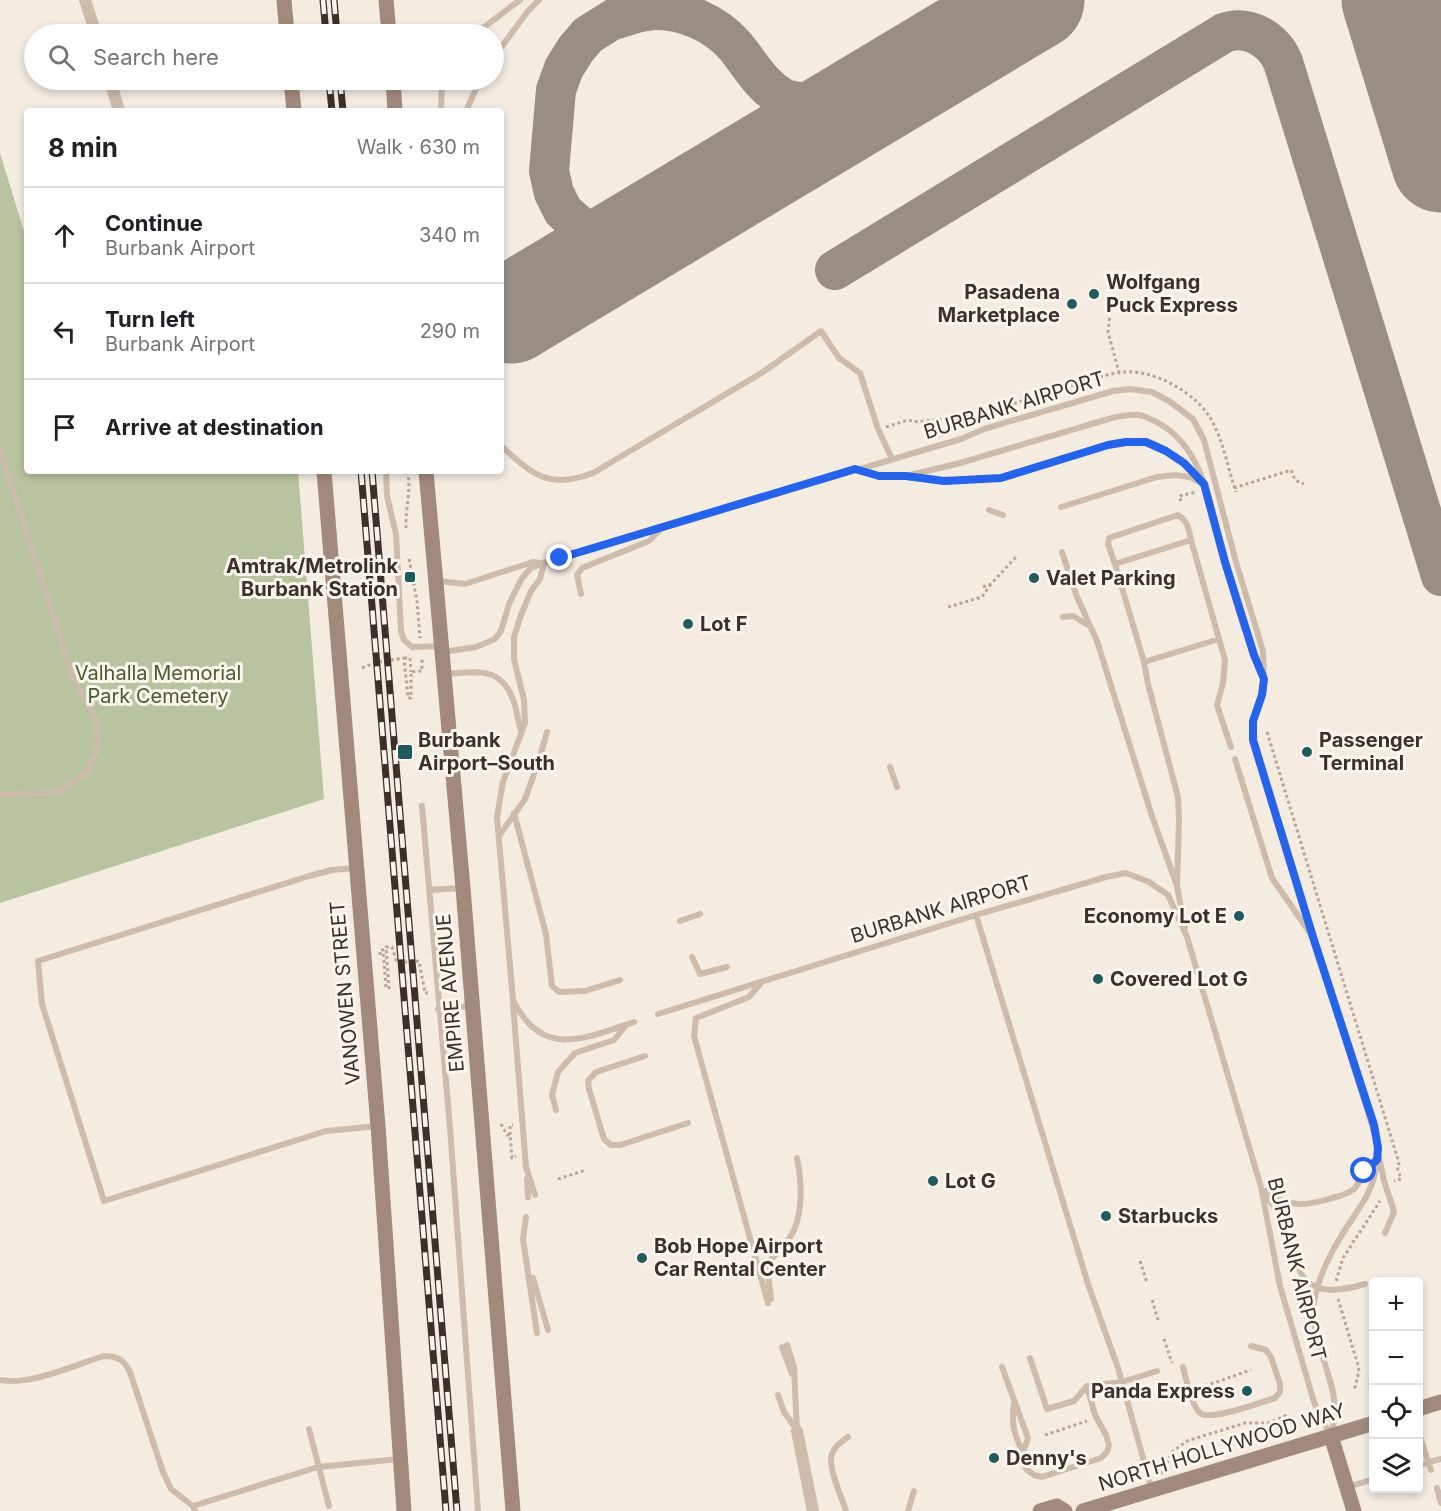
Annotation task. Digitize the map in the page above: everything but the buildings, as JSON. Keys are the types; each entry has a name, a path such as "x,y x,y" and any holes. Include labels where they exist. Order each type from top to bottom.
{"main road":[{"path":"284,0 286,24"},
{"path":"386,0 388,24"},
{"path":"292,90 294,108"},
{"path":"394,90 395,108"},
{"name":"VANOWEN STREET","path":"324,474 378,1126 404,1511"},
{"name":"EMPIRE AVENUE","path":"426,474 473,1006 513,1511"},
{"path":"1423,1408 1441,1402"},
{"name":"NORTH HOLLYWOOD WAY","path":"1083,1511 1369,1425"},
{"path":"1331,1436 1354,1511"},
{"path":"1040,1511 1057,1506 1065,1511"}],"street":[{"path":"85,0 93,24"},
{"path":"113,90 118,108"},
{"path":"797,1431 813,1511"}],"lane":[{"path":"488,24 520,0"},
{"path":"504,43 538,0"},
{"path":"441,108 442,90"},
{"path":"467,108 475,90"},
{"path":"504,449 530,471 546,479 562,481 578,479 593,473 763,372 821,331 839,358 860,373 878,429 892,459"},
{"name":"BURBANK AIRPORT","path":"544,563 961,439 984,429 1113,391 1130,389 1152,392 1169,401 1193,419 1204,441 1236,562 1263,651 1264,679 1262,695 1253,721 1253,740 1313,937 1374,1125 1378,1148 1376,1174 1369,1192 1334,1248 1318,1288 1313,1314 1334,1397 1335,1411 1331,1436"},
{"name":"BURBANK AIRPORT","path":"906,476 960,463 1112,418 1138,415 1170,430 1198,465 1225,562 1254,655 1264,679"},
{"name":"BURBANK AIRPORT","path":"855,469 879,476 906,476 944,481 1001,478 1108,445 1146,442 1184,463 1204,484"},
{"path":"0,450 73,677 97,722 98,747 87,772 59,792 0,795"},
{"path":"386,474 387,496 396,534 401,631 404,640 412,647 442,649 476,647 495,639 501,631 509,604 522,578 531,568 544,563"},
{"path":"1060,507 1157,477 1175,475 1190,477 1204,484"},
{"path":"989,510 1003,515"},
{"path":"1177,886 1178,797 1144,662 1108,544 1109,538 1178,515 1184,519 1188,526 1225,660 1223,683 1217,705 1231,747"},
{"path":"581,594 577,575 582,568 649,541 662,528"},
{"path":"1115,564 1191,540"},
{"path":"1062,552 1077,597 1097,641 1152,816 1177,886 1187,938"},
{"path":"436,581 460,585 533,562 544,563"},
{"path":"531,1196 526,1167 496,817 499,796 525,723 513,647 521,615 531,591 540,579 544,563"},
{"path":"1063,617 1073,616 1090,628"},
{"path":"1144,662 1219,639"},
{"path":"444,674 484,671 500,679 514,703 521,730"},
{"path":"498,837 525,799 547,732"},
{"path":"1234,759 1272,878 1313,937"},
{"path":"890,768 897,787"},
{"path":"422,806 450,1128 478,1511"},
{"path":"514,813 546,934 552,986 559,992 585,991 620,980"},
{"path":"356,868 332,870 309,876 38,961 42,1004 104,1201 326,1131 378,1126"},
{"name":"BURBANK AIRPORT","path":"658,1014 1106,877 1126,873 1149,882 1167,896 1187,938 1261,1186 1280,1286 1314,1402 1331,1436"},
{"path":"429,891 463,888"},
{"path":"680,921 700,914"},
{"path":"976,915 1088,1284 1122,1382 1152,1490"},
{"path":"692,957 699,974 727,967"},
{"path":"761,982 749,997 696,1018 694,1036 770,1303 767,1264 790,1237 801,1207 801,1175 797,1158"},
{"path":"513,1000 522,1018 537,1033 553,1039 573,1039 634,1022"},
{"path":"438,1009 473,1006"},
{"path":"556,1110 552,1095 558,1072 575,1053 614,1040 626,1024"},
{"path":"645,1056 596,1072 588,1082 604,1139 611,1145 620,1145 688,1123"},
{"path":"1378,1148 1384,1180 1394,1208 1385,1233"},
{"path":"1261,1186 1275,1198 1290,1204 1301,1206 1317,1203 1354,1189 1364,1171 1377,1160"},
{"path":"1261,1186 1288,1232 1304,1279 1318,1288 1335,1291 1365,1284"},
{"path":"526,1217 523,1239 548,1330"},
{"path":"527,1257 537,1333"},
{"path":"784,1346 794,1367 797,1431"},
{"path":"1183,1367 1198,1411 1204,1416 1214,1416 1275,1398 1280,1392 1280,1384 1271,1357 1266,1350 1251,1346"},
{"path":"0,1380 11,1382 34,1378 104,1356 116,1356 125,1363 130,1372 163,1472 171,1489 194,1508 318,1467 400,1459"},
{"path":"1030,1358 1047,1409 1074,1401 1087,1386 1122,1382 1157,1371"},
{"path":"1002,1366 1028,1438 1023,1452"},
{"path":"1014,1404 1011,1421 1017,1442 1023,1452 1026,1469 1041,1477 1101,1458 1107,1452 1106,1435 1095,1415 1087,1386"},
{"path":"778,1395 784,1412 797,1431"},
{"path":"309,1429 329,1506"},
{"path":"846,1511 831,1465 831,1456 837,1444 848,1437"},
{"path":"1421,1439 1431,1470"},
{"path":"1423,1464 1441,1459"},
{"path":"1347,1487 1369,1480"},
{"path":"1437,1488 1441,1503"},
{"path":"908,1511 914,1491"}],"path":[{"path":"1111,306 1108,332 1119,373"},
{"path":"1234,488 1292,470 1295,480 1304,484"},
{"path":"407,537 405,513 408,474"},
{"path":"1181,501 1179,496 1196,492"},
{"path":"408,548 417,601 420,640"},
{"path":"948,607 982,597 1016,557"},
{"path":"982,587 991,584"},
{"path":"411,672 422,671 422,651"},
{"path":"362,668 374,662 404,658 410,658 411,698 408,698 404,658"},
{"path":"379,962 380,950 382,950 386,988 389,988 386,947 392,947 397,963 418,961"},
{"path":"501,1124 507,1135 510,1135"},
{"path":"514,1124 516,1157 512,1158 510,1135 510,1125 514,1124"},
{"path":"558,1179 586,1170"},
{"path":"1140,1261 1147,1283"},
{"path":"1152,1300 1159,1323"},
{"path":"1164,1339 1172,1363"},
{"path":"1196,1388 1251,1370"},
{"path":"1152,1490 1173,1451 1186,1441 1216,1431 1245,1424 1268,1423 1287,1415 1306,1444"},
{"path":"1045,1435 1088,1420 1092,1427"}],"green space":[{"name":"Valhalla Memorial Park Cemetery","path":"0,153 24,231 24,474 298,474 324,799 0,903"}],"taxiway":[{"path":"644,0 588,35 564,68 556,90 549,171 554,193 563,211 583,229 608,237 646,234"},
{"path":"1412,0 1441,18"},
{"path":"617,19 653,10 676,12 698,19 727,38 767,86 787,100 828,106 871,99"},
{"path":"835,270 1224,33 1242,30 1259,36 1273,46 1283,62 1441,576"},
{"path":"1415,79 1441,66"},
{"path":"1441,129 1441,149"}],"runway":[{"path":"511,314 1035,0"},
{"path":"1391,0 1441,163"}],"railway":[{"path":"323,0 325,24"},
{"path":"334,0 336,24"},
{"path":"330,90 332,108"},
{"path":"341,90 343,108"},
{"path":"361,474 446,1511"},
{"path":"372,474 457,1511"}],"place":[{"name":"Wolfgang Puck Express","path":"1094,294"},
{"name":"Pasadena Marketplace","path":"1072,304"},
{"name":"Amtrak/Metrolink Burbank Station","path":"410,577"},
{"name":"Valet Parking","path":"1034,578"},
{"name":"Lot F","path":"688,624"},
{"name":"Burbank Airport–South","path":"405,752"},
{"name":"Passenger Terminal","path":"1307,752"},
{"name":"Economy Lot E","path":"1239,916"},
{"name":"Covered Lot G","path":"1098,979"},
{"name":"Lot G","path":"933,1181"},
{"name":"Starbucks","path":"1106,1216"},
{"name":"Bob Hope Airport Car Rental Center","path":"642,1258"},
{"name":"Panda Express","path":"1247,1391"},
{"name":"Denny's","path":"994,1458"}],"route":[{"path":"560,558 855,469 879,476 906,476 944,481 1001,478 1108,445 1126,442 1146,442 1184,463 1204,484 1225,562 1254,655 1264,679 1262,695 1253,721 1255,750 1374,1125 1378,1148 1377,1160 1364,1171"}]}
